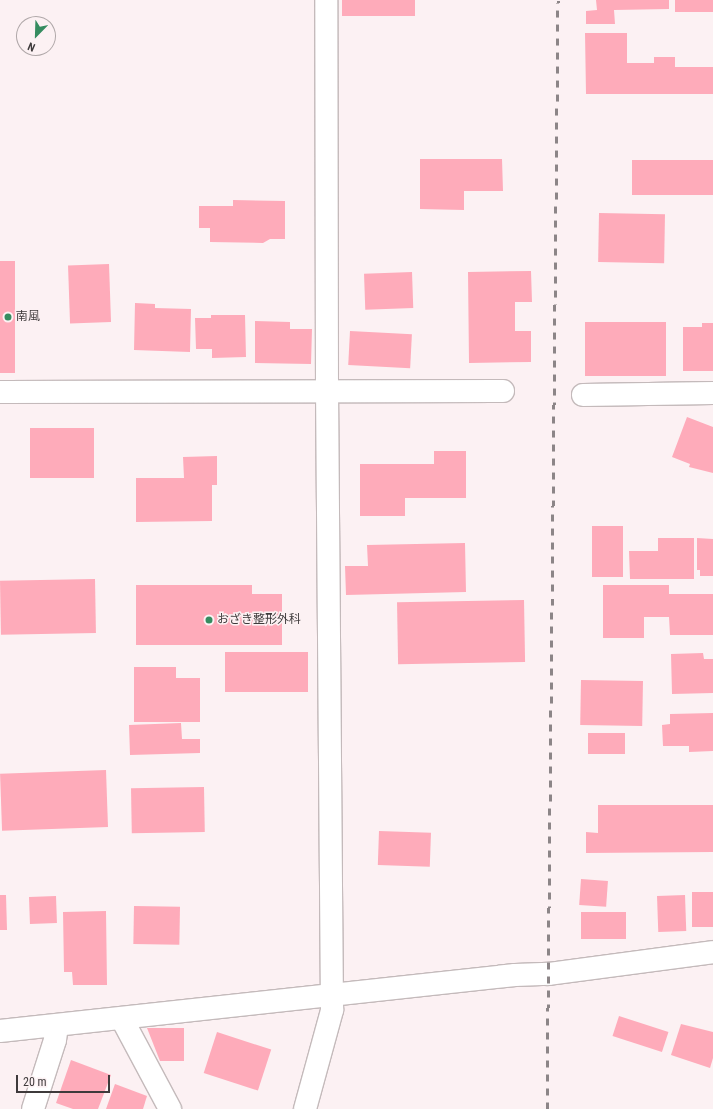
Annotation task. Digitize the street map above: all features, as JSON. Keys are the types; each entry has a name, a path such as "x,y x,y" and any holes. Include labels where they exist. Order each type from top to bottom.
{"street":[{"path":"305,1109 332,1010 327,392 326,0"},
{"path":"0,392 503,391"},
{"path":"583,395 713,393"},
{"path":"0,1031 122,1019 515,975 549,974 713,952"},
{"path":"122,1019 170,1109"},
{"path":"34,1109 55,1040 57,1026"}],"building":[{"path":"342,0 415,0 415,16 342,16"},
{"path":"596,0 669,0 669,9 614,10 615,24 586,24 586,11 597,10"},
{"path":"675,0 713,0 713,12 675,12"},
{"path":"585,33 627,33 627,63 654,63 654,57 675,57 675,67 713,67 713,94 586,94"},
{"path":"420,159 502,159 503,191 464,191 464,210 420,209"},
{"path":"632,160 713,160 713,195 632,195"},
{"path":"233,200 285,201 285,239 270,239 263,243 210,242 210,228 199,228 199,206 233,206"},
{"path":"599,213 665,214 664,263 598,262"},
{"name":"南風","path":"0,261 15,261 15,373 0,373"},
{"path":"109,264 111,322 70,323 68,265"},
{"path":"531,271 532,302 515,302 515,331 531,331 531,362 469,363 468,272"},
{"path":"412,272 413,308 365,310 364,274"},
{"path":"135,303 155,304 155,308 191,309 190,352 134,350"},
{"path":"211,315 245,315 246,357 212,358 212,349 196,349 195,318 211,318"},
{"path":"255,321 290,322 290,329 312,329 311,364 255,363"},
{"path":"585,322 666,322 666,376 585,376"},
{"path":"702,323 713,323 713,371 683,371 683,327 702,327"},
{"path":"350,331 412,334 410,368 348,365"},
{"path":"687,417 713,427 713,473 689,467 690,464 672,457"},
{"path":"30,428 94,428 94,478 30,478"},
{"path":"434,451 466,451 466,498 405,498 405,516 360,516 360,464 434,464"},
{"path":"217,456 217,485 212,485 212,521 136,522 136,478 184,478 183,457"},
{"path":"592,526 623,526 623,577 592,577"},
{"path":"658,538 694,538 694,579 630,579 629,551 658,551"},
{"path":"697,538 713,539 713,576 700,576 700,570 697,570"},
{"path":"465,543 466,592 346,595 345,566 368,566 367,545"},
{"path":"95,579 96,633 1,635 0,581"},
{"name":"おざき整形外科","path":"136,585 252,585 252,594 282,594 282,645 136,645"},
{"path":"603,585 669,585 669,594 713,594 713,635 670,635 669,617 644,617 644,638 603,638"},
{"path":"524,600 525,662 398,664 397,602"},
{"path":"225,652 308,652 308,692 225,692"},
{"path":"703,653 704,659 713,659 713,693 672,694 671,654"},
{"path":"134,667 176,667 176,678 200,678 200,722 134,722"},
{"path":"581,680 643,681 642,726 580,725"},
{"path":"713,713 713,751 689,752 689,746 663,746 662,725 670,724 670,714"},
{"path":"181,723 182,739 200,739 200,753 130,755 129,725"},
{"path":"588,733 625,733 625,754 588,754"},
{"path":"106,770 108,827 2,831 0,774"},
{"path":"204,787 205,832 132,833 131,788"},
{"path":"598,805 713,805 713,852 586,853 586,832 598,833"},
{"path":"379,831 431,833 430,867 378,865"},
{"path":"581,879 608,881 606,907 579,905"},
{"path":"692,892 713,892 713,927 692,927"},
{"path":"0,895 6,895 7,930 0,930"},
{"path":"685,895 686,931 658,932 657,896"},
{"path":"56,896 57,923 30,924 29,897"},
{"path":"134,906 180,907 179,945 133,944"},
{"path":"106,911 107,985 73,985 72,972 64,972 63,912"},
{"path":"581,912 626,912 626,939 581,939"},
{"path":"619,1016 668,1032 662,1052 613,1036"},
{"path":"681,1024 713,1032 713,1058 710,1068 671,1055"},
{"path":"147,1028 184,1028 184,1061 160,1061"},
{"path":"217,1032 271,1050 258,1091 204,1073"},
{"path":"71,1060 111,1075 98,1109 73,1109 56,1103"},
{"path":"115,1084 147,1096 143,1109 106,1109"}],"railway":[{"path":"547,1109 558,0"}],"place":[{"name":"南風","path":"8,317"},
{"name":"おざき整形外科","path":"209,620"}]}
